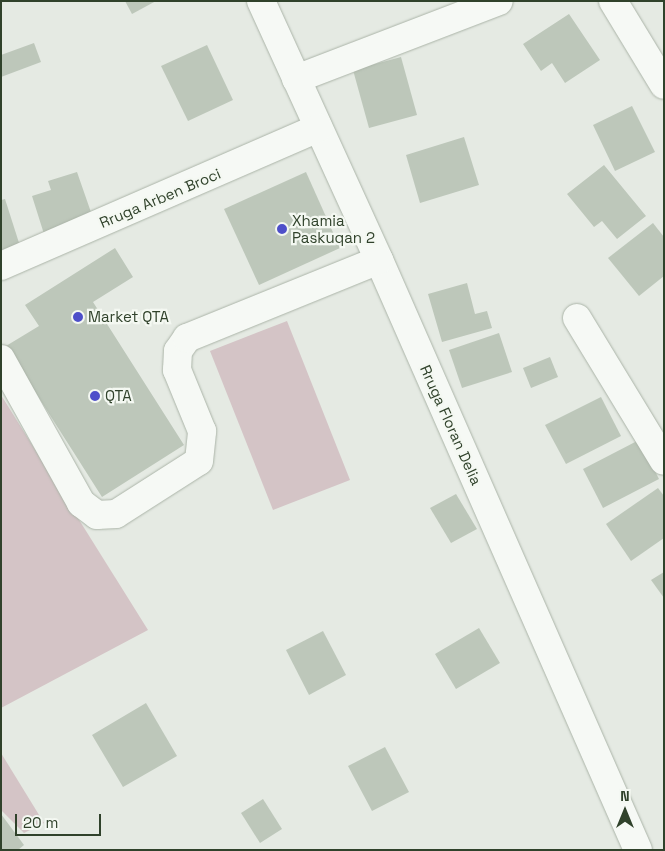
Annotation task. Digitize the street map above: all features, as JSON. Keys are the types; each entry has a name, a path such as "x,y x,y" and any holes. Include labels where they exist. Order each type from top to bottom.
{"street":[{"name":"Rruga Floran Delia","path":"261,1 378,260 638,850"},
{"path":"296,79 499,1"},
{"path":"613,1 664,85"},
{"name":"Rruga Arben Broci","path":"1,266 318,128"},
{"path":"1,359 81,503 97,515 116,514 199,461 202,431 177,370 178,351 187,338 378,260"},
{"path":"577,318 664,461"}],"shaded area":[{"path":"287,321 350,480 273,510 210,351"},
{"path":"1,395 148,630 1,708"},
{"path":"1,753 44,823 24,833 1,810"}],"building":[{"path":"125,1 156,1 132,14"},
{"path":"569,14 600,60 565,83 552,63 541,71 523,44"},
{"path":"34,43 41,62 1,77 1,55"},
{"path":"207,45 233,100 188,121 161,66"},
{"path":"401,57 417,115 369,128 353,70"},
{"path":"632,106 655,152 615,171 593,125"},
{"path":"464,137 479,185 420,203 406,155"},
{"path":"604,165 646,216 617,239 602,221 594,227 567,194"},
{"path":"77,172 93,218 44,234 32,196 51,190 48,181"},
{"name":"Xhamia Paskuqan 2","path":"306,172 340,248 259,285 224,209"},
{"path":"5,199 20,246 1,252 1,200"},
{"path":"653,223 664,237 664,276 639,296 608,258"},
{"name":"QTA","path":"115,248 133,277 93,302 184,445 102,497 6,346 39,326 25,305"},
{"path":"467,283 475,314 487,311 492,328 442,342 428,294"},
{"path":"499,333 512,372 462,388 449,350"},
{"path":"550,357 558,377 531,388 523,368"},
{"path":"601,397 621,436 566,464 545,425"},
{"path":"639,440 659,479 603,508 583,469"},
{"path":"658,488 664,496 664,538 631,561 606,524"},
{"path":"456,494 477,529 451,543 430,508"},
{"path":"664,572 664,598 651,580"},
{"path":"479,628 500,663 456,689 435,654"},
{"path":"323,631 346,675 309,695 286,650"},
{"path":"146,703 177,756 123,787 92,735"},
{"path":"385,747 409,792 372,811 348,766"},
{"path":"263,799 282,829 260,843 241,813"},
{"path":"1,814 24,845 18,850 1,850"}],"place":[{"name":"Xhamia Paskuqan 2","path":"282,229"},
{"name":"Market QTA","path":"78,317"},
{"name":"QTA","path":"95,396"}]}
